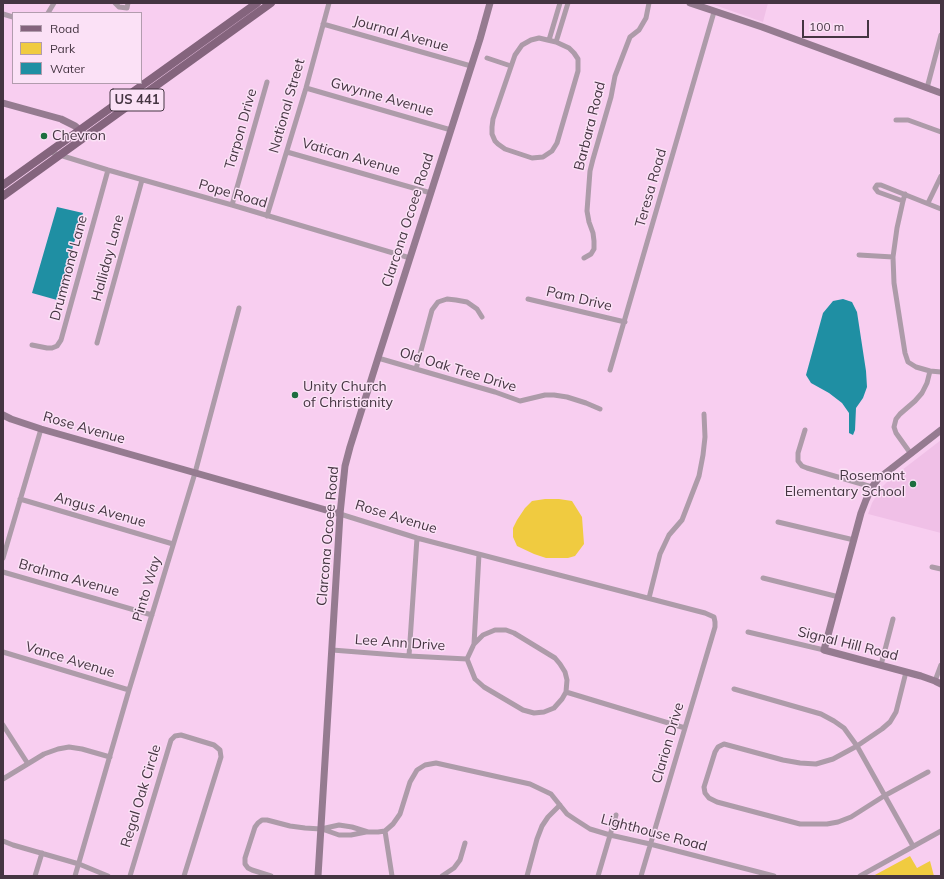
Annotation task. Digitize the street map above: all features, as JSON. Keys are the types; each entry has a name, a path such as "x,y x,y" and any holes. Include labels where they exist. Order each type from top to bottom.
{"main road":[{"name":"US 441","path":"3,186 256,3"},
{"name":"US 441","path":"3,196 271,3"}],"street":[{"path":"49,12 54,3"},
{"path":"115,3 119,7 126,8 128,3"},
{"name":"National Street","path":"267,216 306,88 329,3"},
{"path":"482,3 490,4"},
{"path":"549,40 560,3"},
{"path":"556,42 568,3"},
{"name":"Barbara Road","path":"584,258 591,254 594,250 593,233 587,211 590,171 593,158 611,97 615,76 630,37 640,30 646,18 650,3"},
{"path":"690,3 762,27 941,93"},
{"name":"Clarcona Ocoee Road","path":"318,876 340,514 345,466 490,4"},
{"name":"Teresa Road","path":"610,370 714,12"},
{"name":"Journal Avenue","path":"323,24 471,66"},
{"path":"927,88 941,35"},
{"path":"209,37 212,45"},
{"path":"540,38 556,42 569,48 574,53 578,60 578,71 557,143 552,151 543,157 532,158 498,144 492,134 492,122 511,66 521,46 531,40 540,38"},
{"path":"487,58 511,66"},
{"name":"Tarpon Drive","path":"232,205 267,82"},
{"name":"Gwynne Avenue","path":"306,88 451,130"},
{"path":"3,103 61,119 75,126 86,137"},
{"path":"896,120 908,120 941,132"},
{"name":"Pope Road","path":"50,152 410,258"},
{"name":"Vatican Avenue","path":"287,152 431,193"},
{"name":"Drummond Lane","path":"32,345 52,348 57,346 61,340 108,170"},
{"path":"928,203 941,176"},
{"name":"Halliday Lane","path":"97,343 142,180"},
{"path":"903,201 878,192 875,188 881,185 941,209"},
{"path":"905,194 893,257 894,283 905,353 908,362 916,367 941,372"},
{"path":"859,255 893,257"},
{"path":"416,369 432,310 438,302 447,299 467,302 477,309 482,317"},
{"name":"Pam Drive","path":"528,299 625,322"},
{"name":"Pinto Way","path":"75,876 129,690 195,473 239,308"},
{"name":"Old Oak Tree Drive","path":"378,358 495,392 520,401 546,395 554,395 567,397 600,409"},
{"path":"911,454 896,433 894,427 896,419 900,414 922,393 927,383 930,371"},
{"path":"650,598 660,554 669,535 682,520 699,476 705,437 704,414"},
{"name":"Rose Avenue","path":"3,415 41,429 340,514 417,538 705,612 714,618"},
{"path":"3,558 41,429"},
{"path":"805,430 798,454 798,461 802,466 872,487"},
{"path":"824,650 861,513 872,487 878,479 941,430"},
{"name":"Angus Avenue","path":"20,499 174,544"},
{"path":"778,522 854,540"},
{"path":"409,656 417,538"},
{"path":"474,644 479,554"},
{"path":"932,567 941,569"},
{"name":"Brahma Avenue","path":"3,572 152,615"},
{"path":"763,578 839,597"},
{"name":"Clarion Drive","path":"641,876 715,627 714,618"},
{"path":"881,665 893,619"},
{"path":"495,630 506,630 514,633 554,658 565,672 567,680 566,692 562,699 554,708 544,712 534,713 523,710 484,687 475,679 467,659 474,644 483,634 495,630"},
{"name":"Signal Hill Road","path":"748,632 824,650 938,682"},
{"name":"Lee Ann Drive","path":"332,650 467,659"},
{"name":"Vance Avenue","path":"3,652 129,690"},
{"path":"938,682 941,665"},
{"path":"906,672 896,712 890,722 856,746 833,759 816,764 783,760 724,744 718,747 714,752 704,787 705,793 709,798 717,802 800,824 819,824 838,822 851,817 884,796 928,772"},
{"path":"734,689 821,714 844,728 856,746 913,846"},
{"path":"566,692 685,728"},
{"path":"3,725 28,764"},
{"name":"Regal Oak Circle","path":"130,876 171,740 175,736 181,734 214,745 220,750 220,758 184,876"},
{"path":"3,779 44,754 58,749 69,747 82,749 110,757"},
{"name":"Lighthouse Road","path":"385,831 393,824 400,814 410,782 417,770 425,765 436,762 530,784 551,794 567,814 590,829 774,876"},
{"path":"526,876 542,826 548,817 560,805"},
{"path":"598,876 616,815"},
{"path":"271,876 252,870 245,864 255,827 262,820 290,826 321,829 339,835 351,836 368,832 385,831 392,876"},
{"path":"321,829 339,825 368,832"},
{"path":"860,876 941,831"},
{"path":"3,841 79,864 108,876"},
{"path":"442,876 454,868 460,860 465,843"},
{"path":"35,876 42,853"}],"shaded area":[{"path":"709,3 768,3 763,22"},
{"name":"Rosemont Elementary School","path":"941,440 941,533 868,514 872,503 881,488 889,480"}],"green space":[{"path":"545,499 572,501 582,517 584,544 575,556 568,558 546,558 517,546 513,537 513,528 517,520 532,501"},
{"path":"910,856 917,868 930,861 934,876 873,876"}],"water":[{"path":"57,207 83,213 57,300 32,293"},
{"path":"843,299 852,302 857,312 866,371 867,387 863,398 856,408 855,430 853,435 849,433 849,413 842,403 829,393 811,383 806,375 823,313 833,301"}],"place":[{"name":"Chevron","path":"44,136"},
{"name":"Unity Church of Christianity","path":"295,395"},
{"name":"Rosemont Elementary School","path":"913,484"}]}
